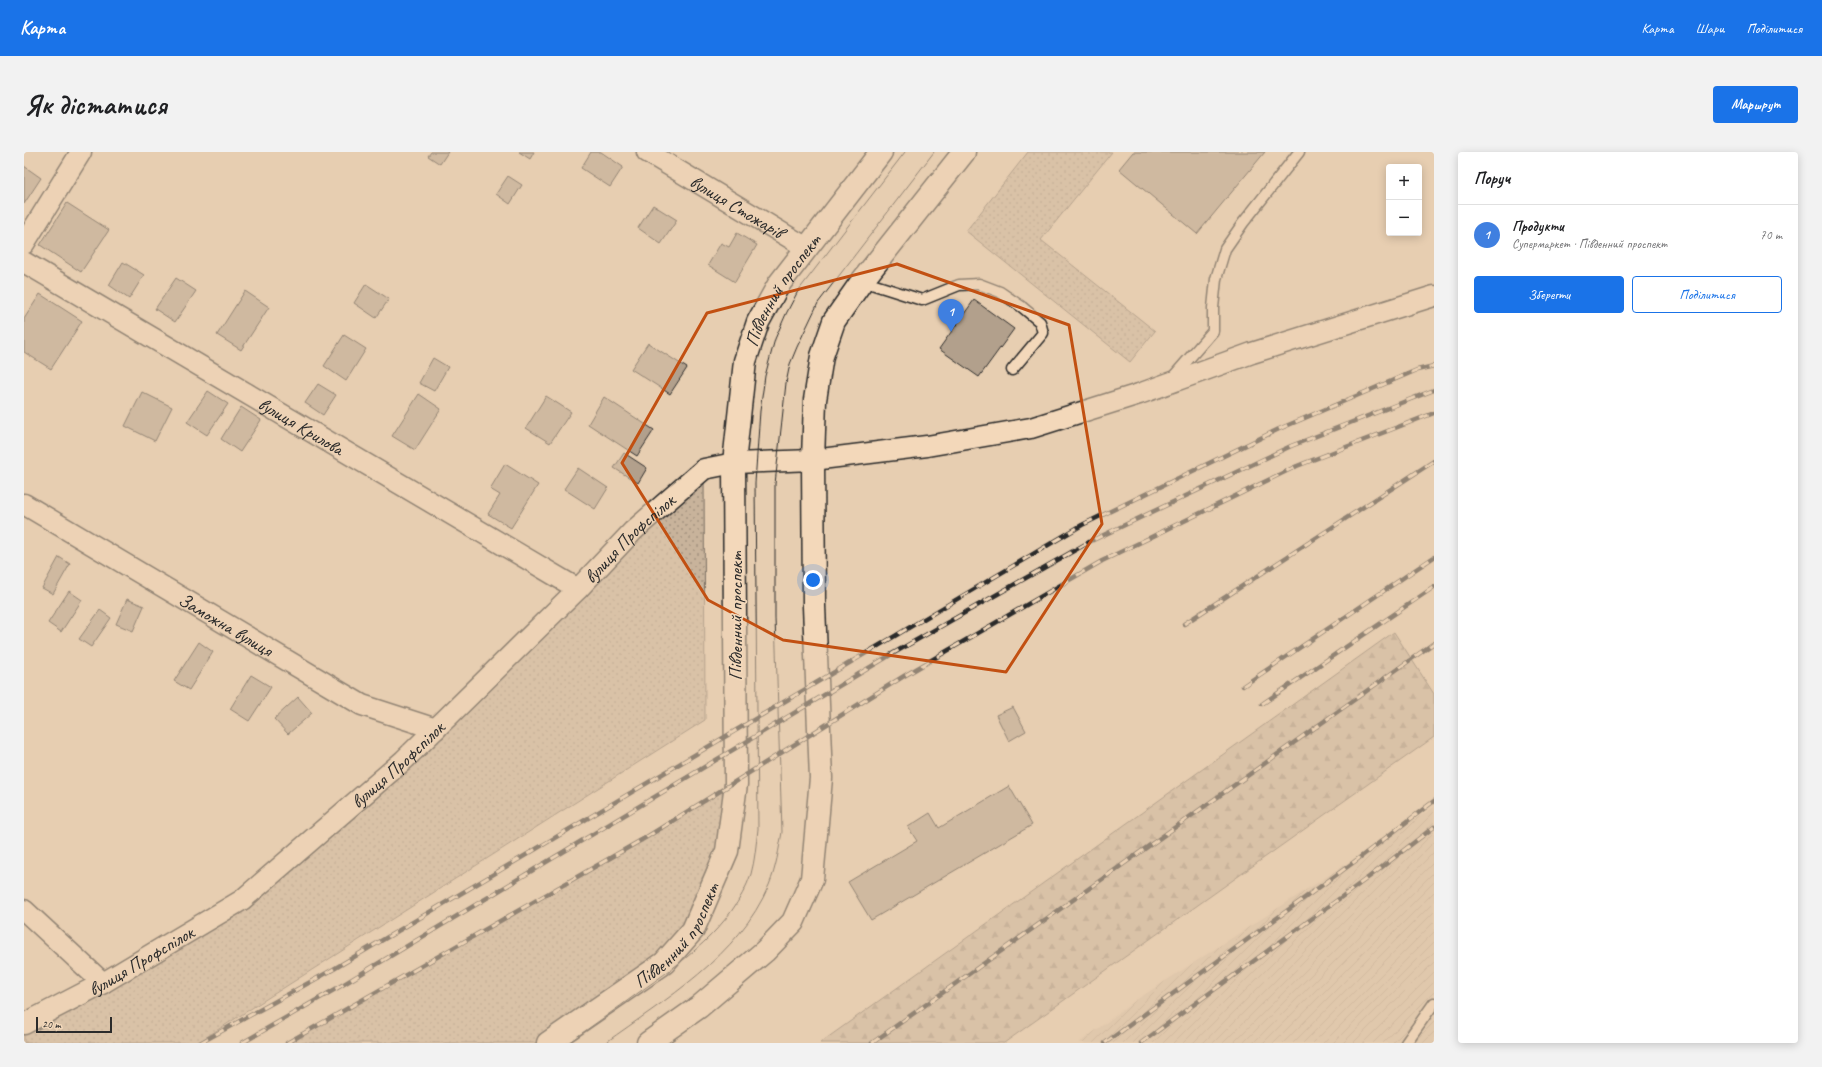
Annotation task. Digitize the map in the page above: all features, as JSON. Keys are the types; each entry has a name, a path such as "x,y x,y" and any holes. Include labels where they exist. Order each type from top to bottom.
{"main road":[{"name":"Південний проспект","path":"548,1043 664,963 693,930 727,851 736,784 734,463 744,362 758,322 779,284 881,152"},
{"path":"648,1043 699,1007 765,951 793,922 812,879 821,778 813,569 813,460 815,400 822,356 834,321 862,281 964,152"}],"street":[{"path":"24,244 81,152"},
{"name":"вулиця Стожарів","path":"647,152 807,248"},
{"name":"вулиця Крилова","path":"24,262 578,589"},
{"name":"вулиця Профспілок","path":"24,1024 103,983 242,900 404,760 578,589 633,531 704,469 734,463 813,460 926,446 1031,428 1168,383 1252,353 1434,296"},
{"name":"Заможна вулиця","path":"24,504 362,705 436,729"},
{"path":"24,910 103,983"}],"lane":[{"path":"1168,383 1213,331 1213,308 1216,279 1225,249 1242,223 1299,152"},
{"path":"862,281 922,300 959,285 979,284 1000,292 1040,322 1043,333 1012,370"},
{"path":"1406,1043 1434,1003"}],"highlighted area":[{"path":"897,264 1069,325 1102,524 1006,672 783,640 708,600 622,463 707,313"}],"shaded area":[{"path":"1434,807 1434,1043 1079,1043 1136,1000"}],"green space":[{"path":"1028,152 1112,152 1041,240 1155,331 1130,362 966,231"},
{"path":"704,469 705,720 197,1043 24,1043 24,1024 242,900"},
{"path":"1394,632 1434,694 1434,737 1004,1043 820,1043"},
{"path":"736,784 693,930 548,1043 287,1043"}],"building":[{"path":"431,152 448,152 440,164 428,156"},
{"path":"519,152 534,152 530,159"},
{"path":"591,152 601,152 623,167 610,187 581,168"},
{"path":"1133,152 1265,152 1197,234 1119,169"},
{"path":"24,166 41,178 24,204"},
{"path":"508,176 522,185 510,204 496,194"},
{"path":"67,203 109,230 81,272 40,245"},
{"path":"653,205 677,220 661,244 638,228"},
{"path":"737,233 757,245 735,282 708,265 721,243 729,247"},
{"path":"123,262 144,275 129,299 109,285"},
{"path":"176,278 196,291 175,322 155,309"},
{"path":"366,284 389,299 376,318 354,303"},
{"path":"245,291 269,307 241,350 217,335"},
{"path":"40,294 82,321 51,369 24,352 24,319"},
{"path":"974,300 1014,329 979,377 939,349"},
{"path":"344,335 366,349 346,381 324,366"},
{"path":"648,343 687,368 670,394 631,369"},
{"path":"433,358 448,367 434,391 419,383"},
{"path":"318,384 336,395 323,415 305,403"},
{"path":"208,391 228,404 207,435 187,422"},
{"path":"142,392 172,407 155,441 125,426"},
{"path":"419,394 441,409 415,450 392,436"},
{"path":"546,396 571,412 550,443 526,428"},
{"path":"604,397 654,430 637,456 588,424"},
{"path":"241,407 261,420 240,452 221,439"},
{"path":"624,453 647,468 638,483 614,468"},
{"path":"505,464 538,485 511,528 488,514 500,495 490,489"},
{"path":"578,468 608,488 595,509 564,489"},
{"path":"59,557 70,564 53,594 42,588"},
{"path":"69,591 82,600 61,632 48,623"},
{"path":"127,599 144,606 133,631 116,624"},
{"path":"100,610 111,618 91,647 79,639"},
{"path":"199,642 213,652 189,690 174,681"},
{"path":"251,675 271,687 249,721 230,709"},
{"path":"298,697 312,713 288,734 274,719"},
{"path":"1013,707 1026,731 1009,741 996,715"},
{"path":"1009,786 1032,825 871,920 848,882 917,841 908,827 930,813 939,828"}],"tram line":[{"path":"568,1043 672,969 704,942 732,911 751,874 758,829 755,483 760,411 765,376 775,339 798,291 905,152"},
{"path":"605,1043 676,992 720,955 756,910 769,885 777,858 782,832 775,618 775,484 786,383 790,364 818,303 934,152"}],"railway":[{"path":"200,1043 332,970 1082,525 1279,429 1417,370 1434,366"},
{"path":"242,1043 339,987 892,654 1091,541 1291,446 1434,390"},
{"path":"287,1043 645,838 904,676 1102,561 1297,466 1434,413"},
{"path":"1184,624 1434,461"},
{"path":"1243,686 1434,557"},
{"path":"1262,704 1434,587"},
{"path":"872,1043 1434,643"},
{"path":"1105,1043 1354,862 1434,801"},
{"path":"1141,1043 1369,877 1434,827"}],"place":[{"name":"Продукти","path":"951,332"}]}
